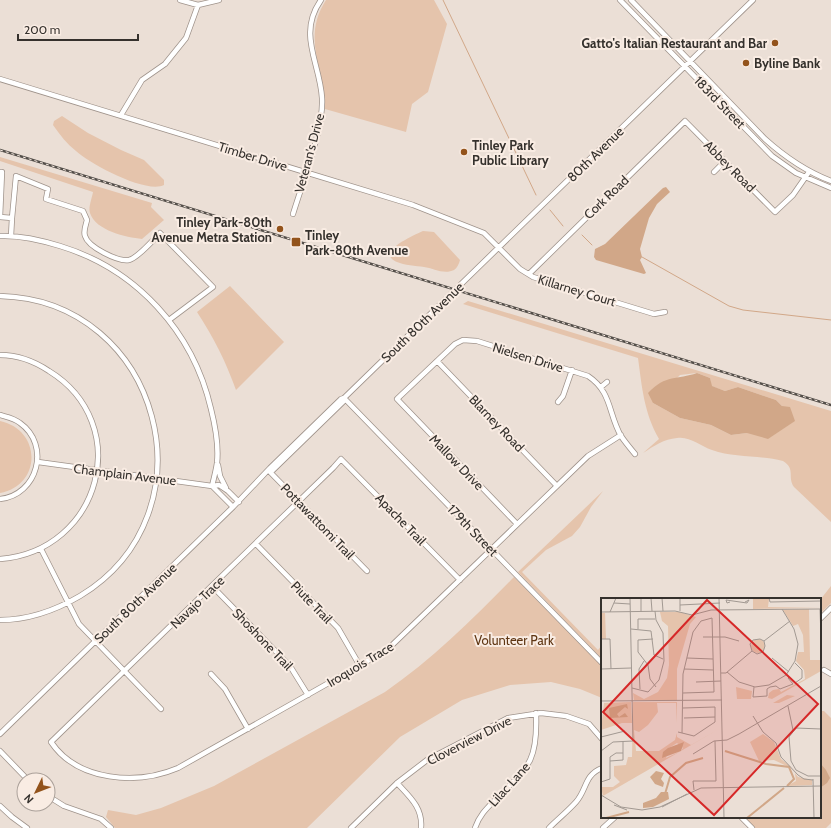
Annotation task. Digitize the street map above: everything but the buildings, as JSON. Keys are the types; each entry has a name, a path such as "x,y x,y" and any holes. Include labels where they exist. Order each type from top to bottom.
{"street":[{"path":"180,0 198,5 219,0"},
{"name":"Veteran's Drive","path":"293,214 321,116 322,98 310,40 310,23 321,0"},
{"name":"183rd Street","path":"620,0 760,144 784,165 805,178 831,188"},
{"name":"183rd Street","path":"631,0 765,139 785,157 810,172 831,181"},
{"path":"690,61 753,0"},
{"path":"122,115 142,80 165,64 186,38 198,5"},
{"name":"80th Avenue","path":"499,247 690,61"},
{"name":"Timber Drive","path":"0,79 413,205 484,233 499,247"},
{"name":"Abbey Road","path":"685,120 775,212 793,195 805,178"},
{"name":"Cork Road","path":"529,274 685,120"},
{"path":"714,172 725,162"},
{"path":"0,172 2,172 0,217 12,218"},
{"path":"805,178 810,172"},
{"path":"11,236 16,176 42,186 48,190 46,199 83,211 87,220 85,236 90,243 111,256 123,260 132,259 160,233 214,287 169,320"},
{"path":"0,236 11,236 50,243 74,250 106,266 139,289 169,320 192,356 204,386 214,426 217,462 220,476 228,491"},
{"name":"Killarney Court","path":"499,247 520,269 529,274 654,314 665,312"},
{"name":"South 80th Avenue","path":"0,734 239,502 269,471 270,468 499,247"},
{"path":"96,261 101,251"},
{"path":"106,266 111,256"},
{"path":"0,296 37,301 69,313 96,330 116,349 136,376 150,408 157,442 157,478 146,520 128,552 106,577 92,589 69,602 40,614 13,620 0,620"},
{"name":"Nielsen Drive","path":"397,399 457,342 472,340 588,376 601,387 608,398 621,435 635,454"},
{"path":"0,355 19,358 41,366 64,382 75,393 92,425 97,449 97,470 90,497 77,519 62,536 41,549 19,556 0,559"},
{"name":"Blarney Road","path":"437,360 557,486"},
{"path":"558,402 563,396 572,370"},
{"path":"601,387 608,382"},
{"name":"179th Street","path":"344,398 601,662"},
{"name":"Mallow Drive","path":"397,399 517,524"},
{"path":"0,415 13,418 28,430 35,441 38,462 34,476 25,488 17,494 0,499"},
{"name":"Iroquois Trace","path":"51,742 71,760 92,771 122,778 144,778 178,768 391,648 588,456 621,435"},
{"name":"Navajo Trace","path":"51,742 125,672 341,459"},
{"name":"Apache Trail","path":"341,459 460,580"},
{"name":"Champlain Avenue","path":"38,462 212,486 219,485 228,491 239,502"},
{"path":"217,462 212,486 233,507"},
{"name":"Pottawattomi Trail","path":"269,471 367,571"},
{"name":"Piute Trail","path":"256,544 338,628 360,666"},
{"path":"41,549 79,624 161,709"},
{"name":"Shoshone Trail","path":"212,586 290,666 308,695"},
{"path":"821,618 831,608"},
{"path":"824,670 831,674"},
{"path":"211,674 225,689 248,729"},
{"name":"Cloverview Drive","path":"351,828 397,783 427,760 494,724 518,715 536,713 559,714 578,719 592,727 601,738"},
{"name":"Lilac Lane","path":"475,828 483,812 521,774 532,758 537,740 536,713"},
{"path":"0,751 20,772"},
{"path":"549,828 577,800 587,779 601,768"},
{"path":"397,783 417,805 420,814 421,828"},
{"path":"56,801 64,806 101,819 111,828"},
{"path":"0,806 27,828"},
{"path":"603,828 614,818"},
{"path":"742,818 752,828"}],"green space":[{"path":"326,0 434,0 447,24 428,92 412,104 406,132 325,109 322,81 316,54 315,28 319,14"},
{"path":"62,116 88,133 144,160 164,180 164,185 156,187 132,182 105,170 83,157 61,136 53,125 54,121"},
{"path":"0,157 152,203 151,207 164,220 142,239 128,237 112,232 98,224 90,213 93,192 0,161"},
{"path":"423,231 434,232 460,260 458,266 454,270 442,272 403,264 391,258 390,253 393,249 406,239"},
{"path":"230,286 284,342 236,390 219,350 197,312"},
{"path":"468,301 831,411 831,522 794,487 791,480 789,467 783,461 720,453 686,438 663,441 643,453 659,439 647,410 642,390 638,358 463,304","holes":["697,373 710,378 711,386 725,391 738,387 776,400 782,406 747,433 731,435 711,425 680,418 653,403 680,375"]},
{"path":"0,421 14,426 24,435 30,446 32,457 30,469 24,480 14,488 0,493"},
{"path":"603,491 591,507 580,527 572,536 546,550 522,572 598,650 601,646 601,658 518,572"},
{"name":"Volunteer Park","path":"514,577 601,665 601,698 580,689 551,682 510,685 462,700 400,737 307,828 115,828 106,817 108,810 136,815 161,808 214,786 385,692 420,666 468,623"},
{"path":"831,586 831,603 821,613 821,599"},
{"path":"821,711 824,711 831,718 831,823 826,828 755,828 745,818 821,818"}],"shaded area":[{"path":"666,187 670,192 657,204 649,218 640,249 642,257 640,260 646,273 644,274 596,260 594,257 595,249 605,244 663,188"},
{"path":"697,373 710,378 712,386 725,391 738,387 776,400 782,406 790,407 795,421 768,439 747,433 731,435 711,425 680,418 653,403 648,393 654,387 672,378"},
{"path":"821,764 830,778 827,783 821,787"}],"waterway":[{"path":"443,0 536,195"},
{"path":"550,210 563,226"},
{"path":"582,235 592,245"},
{"path":"642,257 729,306 743,310 831,320"}],"railway":[{"path":"0,150 831,405"}],"place":[{"name":"Gatto's Italian Restaurant and Bar","path":"775,43"},
{"name":"Byline Bank","path":"746,63"},
{"name":"Tinley Park Public Library","path":"464,152"},
{"name":"Tinley Park-80th Avenue Metra Station","path":"280,229"},
{"name":"Tinley Park-80th Avenue","path":"296,242"}]}
